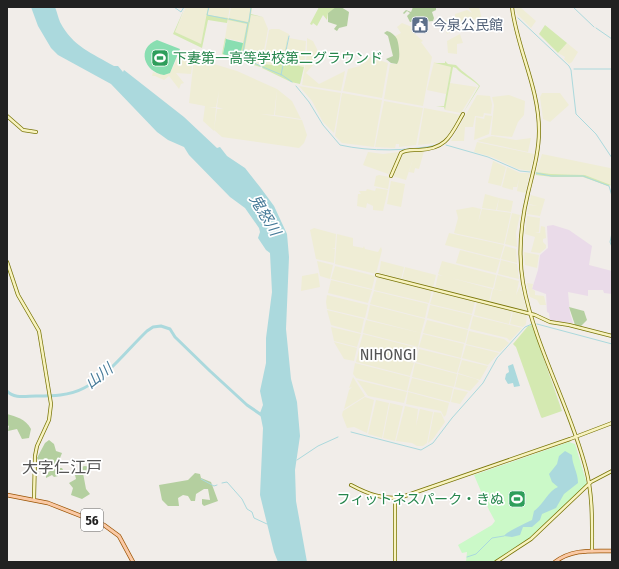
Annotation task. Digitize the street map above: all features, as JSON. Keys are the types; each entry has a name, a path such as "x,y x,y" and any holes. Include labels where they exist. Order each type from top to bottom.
{"main road":[{"name":"56","path":"7,495 34,499 54,505 108,527 120,538 133,562"},
{"path":"555,562 570,553 612,551"}],"street":[{"path":"512,7 514,22 535,91 539,120 536,157 523,214 521,233 522,281 530,314 575,437 589,484 592,507 592,551"},
{"path":"391,176 401,153 407,150 429,149 443,145 463,114"},
{"path":"7,116 23,130 36,132"},
{"path":"7,262 18,295 39,331 50,399 49,420 37,446 35,456 34,499"},
{"path":"377,275 530,314 550,322 570,325 612,336"},
{"path":"351,485 373,495 395,498 575,437 612,422"},
{"path":"496,562 531,539 589,484 612,471"},
{"path":"395,498 395,562"}],"shaded area":[{"path":"186,7 208,7 201,45 175,32"},
{"path":"209,7 230,7 228,18 208,15"},
{"path":"231,7 251,7 248,22 229,18"},
{"path":"468,7 479,7 482,20 470,19 447,34 443,22 437,24 438,22 455,18 455,14 467,10 472,13"},
{"path":"515,7 520,7 536,21 531,28 517,14"},
{"path":"251,15 263,17 268,29 261,66 243,58"},
{"path":"228,20 247,24 243,42 225,38"},
{"path":"402,23 412,27 416,35 423,41 421,42 432,57 423,106 384,99 390,64 397,64 398,51 395,36 401,33 397,27"},
{"path":"279,29 289,34 283,63 273,65 263,64 269,30"},
{"path":"460,34 463,43 457,44 457,54 448,53 447,41"},
{"path":"289,38 306,41 304,67 284,63"},
{"path":"307,38 313,41 318,51 313,65 306,73 319,84 345,71 341,91 302,85 307,54"},
{"path":"567,43 578,52 569,64 564,59 565,57 558,53"},
{"path":"181,51 193,58 191,74 176,73 184,83 181,84 179,89 169,76 164,80 152,76 153,72 159,74 170,73"},
{"path":"370,57 388,63 382,98 343,91 348,69 360,66 365,59"},
{"path":"194,58 237,71 277,89 274,115 260,114 302,120 307,135 304,143 299,148 222,137 214,131 203,121 205,106 189,103","holes":["219,91 217,107 223,109 217,109 214,128 216,108 209,107 216,107"]},
{"path":"434,62 451,67 446,94 427,90"},
{"path":"450,83 477,87 461,113 445,110"},
{"path":"299,86 341,93 334,133 323,122 312,101"},
{"path":"277,89 292,101 301,119 275,115"},
{"path":"342,93 382,100 374,147 342,143 335,136"},
{"path":"542,93 560,93 569,105 550,122 543,119 540,97"},
{"path":"477,95 490,96 492,104 491,114 484,113 483,117 475,116 473,127 465,127 464,141 451,141"},
{"path":"509,95 525,101 524,115 518,122 512,137 491,135 494,105 492,97"},
{"path":"384,101 423,108 416,145 399,147 399,144 396,144 395,148 375,147"},
{"path":"424,108 461,115 444,142 418,145"},
{"path":"485,115 492,116 489,134 474,140 476,117 484,119"},
{"path":"492,136 516,140 531,138 528,152 477,141"},
{"path":"477,142 534,154 530,171 518,169 492,157 474,152"},
{"path":"408,151 424,151 419,169 415,168 414,173 409,172 413,159 406,180 392,176 398,158 401,154"},
{"path":"368,152 383,154 399,152 391,175 363,165"},
{"path":"542,154 610,168 612,169 611,185 585,175 536,172"},
{"path":"493,161 506,167 501,186 488,183"},
{"path":"507,167 520,173 530,173 525,193 517,191 519,178 517,187 513,187 513,190 502,187"},
{"path":"379,175 390,177 388,189 374,186 376,176"},
{"path":"391,181 405,184 401,207 387,204"},
{"path":"376,188 388,190 383,211 373,210 373,206 367,203 366,208 357,206 358,194 361,194 359,191 366,191 367,189 375,191"},
{"path":"485,194 499,198 496,210 482,208"},
{"path":"531,195 545,199 540,216 527,214 529,205 537,206 529,204"},
{"path":"499,198 513,201 511,212 497,210"},
{"path":"473,207 481,209 478,223 482,209 511,213 504,244 454,233 458,218 456,210"},
{"path":"512,213 520,215 516,233 517,247 505,244"},
{"path":"527,216 540,218 539,232 535,232 540,233 541,226 545,227 546,238 543,239 543,242 546,245 546,248 540,253 531,252 535,237 525,234"},
{"path":"553,225 569,230 592,246 589,265 612,271 612,294 604,293 603,290 588,290 588,296 568,292 570,313 573,323 550,321 549,313 547,312 546,294 532,289 538,270 540,255 548,248 547,226"},
{"path":"314,228 336,234 335,248 332,248 335,249 334,263 316,259 310,230"},
{"path":"449,233 504,245 500,259 445,245"},
{"path":"337,234 353,238 353,246 363,248 364,246 365,249 378,252 381,247 382,250 376,274 335,264"},
{"path":"505,246 516,249 517,263 501,259"},
{"path":"460,250 500,260 496,273 456,263"},
{"path":"524,252 539,255 537,268 525,265"},
{"path":"501,260 517,264 519,279 498,274"},
{"path":"317,261 333,265 330,279 320,276"},
{"path":"381,261 404,267 401,280 379,275"},
{"path":"442,261 496,275 493,288 451,278 492,289 489,302 435,289 438,275 443,276 438,274"},
{"path":"335,266 375,276 372,289 331,279"},
{"path":"405,267 436,275 433,288 402,280"},
{"path":"318,273 320,287 301,291 302,276"},
{"path":"497,275 519,281 516,295 520,286 527,311 490,303 493,289 503,291 494,289"},
{"path":"377,277 432,290 429,303 374,290"},
{"path":"331,280 372,290 368,303 328,293"},
{"path":"527,283 533,284 532,289 535,291 535,295 544,296 546,305 540,305 537,300 530,297"},
{"path":"374,291 428,304 425,318 370,304"},
{"path":"434,291 475,301 472,314 430,304"},
{"path":"327,295 368,305 365,318 327,309"},
{"path":"477,302 512,311 509,324 474,315"},
{"path":"370,305 425,319 421,333 367,319"},
{"path":"430,305 472,315 468,329 427,318"},
{"path":"327,310 364,319 361,333 331,325"},
{"path":"513,311 527,315 526,324 523,327 510,324"},
{"path":"473,316 522,328 510,341 507,338 470,329"},
{"path":"366,320 421,333 418,347 363,333"},
{"path":"427,320 468,330 465,343 423,333"},
{"path":"331,327 361,334 357,347 334,341"},
{"path":"469,331 504,339 509,343 500,352 466,344"},
{"path":"363,334 418,348 414,362 359,348"},
{"path":"423,334 464,344 461,358 419,347"},
{"path":"334,342 357,348 354,361 344,359"},
{"path":"466,345 499,353 488,365 462,358"},
{"path":"359,349 414,363 410,376 356,362"},
{"path":"419,349 461,359 457,373 416,362"},
{"path":"462,360 488,366 480,380 458,373"},
{"path":"355,363 410,377 407,391 356,378 353,374"},
{"path":"415,363 457,374 454,387 412,377"},
{"path":"458,374 479,381 470,391 455,387"},
{"path":"353,377 365,396 344,409 349,390 352,387 349,388"},
{"path":"412,378 453,388 450,402 408,391"},
{"path":"357,380 407,392 404,403 368,396"},
{"path":"454,389 468,392 460,404 451,402"},
{"path":"408,392 449,403 446,415 444,417 441,411 406,404"},
{"path":"365,397 374,400 367,433 354,427 347,428 342,415 343,411"},
{"path":"376,400 389,403 382,438 368,434"},
{"path":"390,403 403,406 395,441 383,438"},
{"path":"405,406 418,409 416,426 420,409 433,412 427,443 423,446 396,441"},
{"path":"434,412 441,413 445,422 433,439 428,443"}],"green space":[{"path":"185,7 175,32 201,44 208,7 208,15 228,18 227,23 208,20 202,48 173,34"},
{"path":"251,7 251,14 263,17 251,15 243,58 261,66 260,67 222,54 225,38 227,39 223,54 243,43 247,24 228,20 229,18 248,22"},
{"path":"319,7 336,8 328,13 327,20 323,15 317,26 313,23 312,25 310,24"},
{"path":"336,7 341,7 349,12 347,26 339,28 337,31 334,29 337,25 328,22 328,13"},
{"path":"413,7 436,7 436,10 432,12 434,18 433,21 424,22 420,18 421,22 416,23 420,28 416,29 413,25 414,22 410,22 407,16 410,13 407,11 404,14 403,13 406,10 411,12"},
{"path":"545,25 567,43 558,53 539,34"},
{"path":"387,31 393,34 397,39 399,55 397,64 391,63 386,59 393,56 388,36 384,33"},
{"path":"288,35 284,63 304,67 300,84 291,82 262,68 263,64 273,65 274,61 283,62"},
{"path":"226,39 243,43 239,59 223,54"},
{"name":"下妻第一高等学校第二グラウンド","path":"157,40 180,49 170,73 164,75 157,73 147,65 145,59 146,48"},
{"path":"445,61 448,64 456,65 480,86 463,113 479,86 453,67 445,110 444,107 436,106 444,106 451,67 435,63 445,63"},
{"path":"536,172 585,175 611,185 608,186 583,177 553,177 536,175"},
{"path":"569,307 584,311 587,320 581,326 575,325"},
{"path":"532,325 562,411 542,418 516,347 513,344 528,326"},
{"path":"7,414 20,418 29,425 31,429 29,438 22,439 17,429 8,431 9,426 7,425"},
{"path":"49,440 54,444 56,451 62,453 60,458 61,463 57,468 62,468 63,470 62,472 58,471 58,476 54,477 52,475 46,478 46,474 50,471 50,464 46,459 39,461 37,458 45,443"},
{"name":"フィットネスパーク・きぬ","path":"569,442 575,444 587,484 554,517 522,544 494,562 466,562 467,552 462,553 458,545 492,525 495,521 474,475"},
{"path":"80,467 90,467 89,470 83,473 86,489 90,494 82,499 71,495 73,488 69,483 76,479 75,475 79,473"},
{"path":"195,473 200,474 201,478 211,482 218,501 204,506 202,504 202,499 210,500 208,489 204,489 196,494 195,501 191,501 188,496 183,495 178,498 179,506 168,506 162,500 159,485 188,480"}],"water":[{"name":"鬼怒川","path":"31,7 55,7 60,22 71,38 91,53 114,66 118,66 123,72 124,70 184,117 217,148 220,147 227,156 245,168 274,206 287,234 289,257 286,329 291,379 297,402 300,436 295,470 296,501 307,562 278,562 274,552 260,495 263,428 260,413 263,405 260,391 266,363 266,338 272,292 270,253 266,250 258,238 260,232 259,228 245,208 230,197 189,155 184,147 168,140 157,132 111,84 58,55 51,48 38,26"},
{"path":"513,364 520,386 514,387 513,383 508,384 505,379 506,374 509,372 508,366"},
{"path":"565,451 572,455 578,483 564,494 556,508 542,514 540,520 532,527 523,527 520,535 512,537 504,536 512,530 532,520 534,511 554,489 558,487 552,482 549,474 557,464 559,456"}],"waterway":[{"path":"174,7 181,12 184,7"},
{"path":"209,7 207,15 227,19"},
{"path":"249,22 251,7"},
{"path":"573,7 594,27"},
{"path":"518,18 569,66 571,70 576,114 596,134 612,158"},
{"path":"229,19 248,23 242,58 261,66"},
{"path":"596,28 612,39"},
{"path":"281,75 289,36"},
{"path":"263,67 282,75 292,82"},
{"path":"574,69 612,69"},
{"path":"296,86 309,102 323,125 340,145 376,150 414,149 438,145"},
{"path":"446,145 488,157 520,171 530,172"},
{"path":"536,173 551,176 583,176 609,186 612,196"},
{"path":"612,233 610,242 612,247"},
{"path":"351,432 421,450 433,443 452,418 483,383 497,358 525,327 532,324"},
{"path":"537,324 612,344"},
{"name":"山川","path":"7,391 10,394 24,397 60,395 78,391 101,377 147,331 153,327 161,326 170,329 175,337 210,371 247,405 263,416"},
{"path":"297,460 318,446 338,437"},
{"name":"山川","path":"201,479 214,486 217,485"},
{"name":"山川","path":"222,483 227,482 242,499 247,509 252,512 254,518 267,524"},
{"path":"467,557 476,554 492,538 504,536"}],"place":[{"name":"今泉公民館","path":"420,25"},
{"name":"下妻第一高等学校第二グラウンド","path":"160,58"},
{"name":"フィットネスパーク・きぬ","path":"517,499"}],"district":[{"name":"NIHONGI","path":"388,354"},
{"name":"大字仁江戸","path":"62,467"}]}
